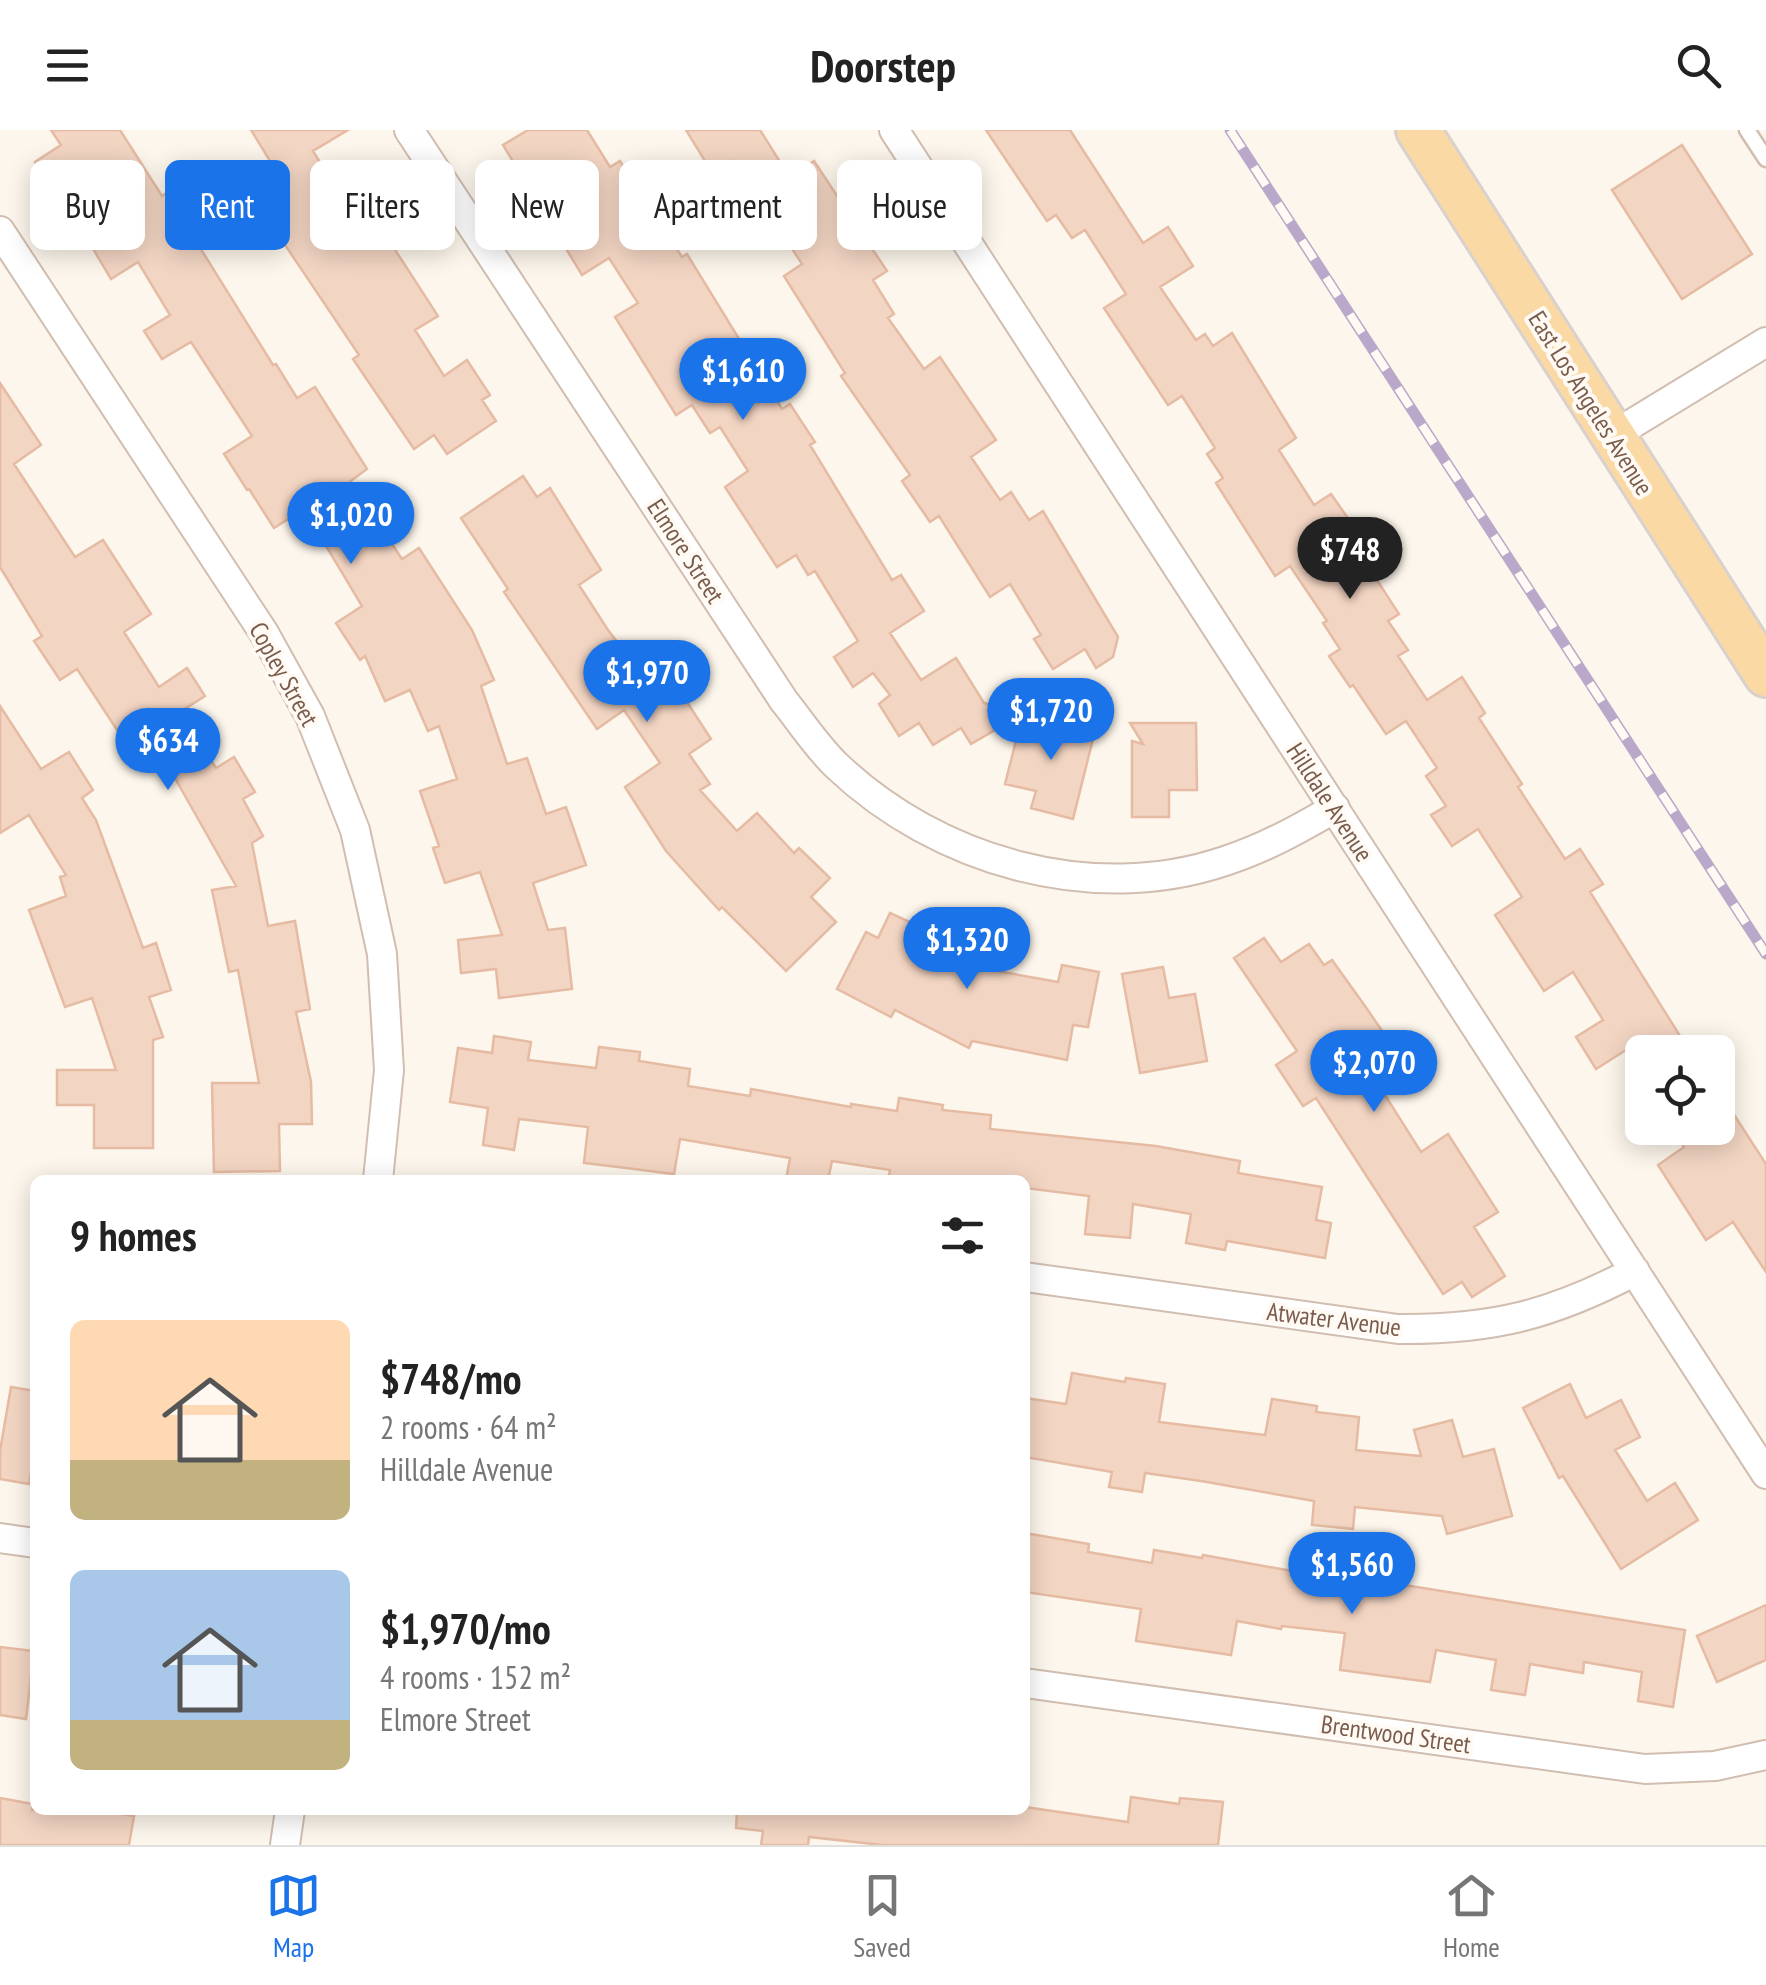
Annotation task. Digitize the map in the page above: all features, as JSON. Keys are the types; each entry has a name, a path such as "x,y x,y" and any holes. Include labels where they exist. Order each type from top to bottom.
{"main road":[{"name":"East Los Angeles Avenue","path":"1418,130 1766,675"}],"street":[{"name":"Elmore Street","path":"409,130 784,701 834,764 882,804 945,842 1010,865 1080,877 1150,876 1222,862 1280,840 1334,808"},
{"name":"Hilldale Avenue","path":"894,130 1766,1474"},
{"name":"Copley Street","path":"0,231 264,633 316,732 355,830 382,954 388,1070 378,1175"},
{"path":"1612,436 1766,342"},
{"name":"Atwater Avenue","path":"1030,1278 1398,1329 1453,1330 1521,1319 1586,1297 1635,1271"},
{"path":"0,1538 30,1543"},
{"name":"Brentwood Street","path":"1030,1684 1645,1769 1715,1766 1766,1755"},
{"path":"285,1845 289,1815"}],"lane":[{"path":"1746,130 1766,160"}],"building":[{"path":"51,130 120,130 139,160 38,160 61,145"},
{"path":"251,130 348,130 313,151 319,160 310,160 310,250 395,250 438,316 415,330 444,376 467,360 490,395 482,400 496,421 447,454 434,435 414,449 353,359 359,355 288,250 290,160 269,160"},
{"path":"528,130 587,130 610,167 619,162 619,250 677,250 682,257 687,254 782,409 790,404 815,442 810,445 892,580 901,575 924,611 890,633 921,680 956,658 984,703 996,706 989,710 1000,727 971,744 961,728 933,745 919,723 899,736 879,704 890,695 873,673 853,687 834,657 858,641 815,571 808,575 796,555 777,567 725,487 748,471 720,427 710,433 692,405 676,415 615,317 638,303 609,258 582,275 567,250 599,250 599,160 512,160 503,145"},
{"path":"686,130 760,130 779,160 704,160"},
{"path":"986,130 1070,130 1143,243 1168,227 1193,266 1160,287 1196,340 1205,334 1213,346 1232,333 1296,438 1279,450 1314,505 1331,494 1373,554 1364,560 1399,614 1388,621 1408,650 1398,656 1427,700 1462,677 1485,713 1479,718 1522,784 1518,787 1565,859 1580,849 1603,884 1590,892 1679,1035 1625,1035 1625,1051 1596,1069 1576,1037 1603,1020 1573,972 1544,991 1495,915 1522,897 1478,829 1452,846 1431,815 1446,806 1426,776 1437,768 1406,721 1386,734 1353,685 1350,687 1329,656 1340,649 1323,623 1327,621 1290,566 1275,576 1216,483 1223,478 1207,454 1215,448 1182,396 1168,405 1104,308 1126,294 1085,230 1072,238 1056,215 1047,221"},
{"path":"1682,145 1752,254 1682,299 1612,190"},
{"path":"817,166 837,196 837,250 873,250 887,271 873,280 894,314 888,318 924,369 940,357 996,440 971,457 1000,500 1011,492 1029,520 1043,511 1118,637 1113,657 1096,668 1085,649 1053,669 1034,639 1041,635 1010,584 990,597 939,516 930,522 902,481 910,475 841,376 845,373 784,276 802,264 793,250 817,250"},
{"path":"145,169 162,196 165,194 165,250 201,250 297,398 315,387 367,469 348,483 382,537 386,535 402,559 419,548 472,630 494,680 481,686 507,764 527,758 546,814 566,807 586,865 533,883 548,930 565,928 572,989 499,998 496,969 461,973 458,940 502,935 480,872 445,883 433,848 439,846 420,791 457,779 439,726 428,731 410,690 385,701 365,656 360,660 336,623 362,606 304,509 274,528 247,490 224,454 252,436 191,342 162,359 144,331 170,315 138,262 111,279 94,250 145,250"},
{"path":"0,383 41,445 14,464 75,557 103,540 151,614 124,632 159,687 187,668 205,696 180,712 216,768 234,757 255,792 243,799 263,836 252,843 268,926 295,921 310,1009 296,1012 311,1082 312,1124 279,1124 280,1171 214,1172 212,1083 259,1083 238,970 229,972 212,890 236,886 172,773 166,777 136,731 123,739 77,669 60,680 34,641 42,636 0,567"},
{"path":"523,476 537,497 550,488 601,570 579,585 608,630 628,656 648,642 711,739 689,754 710,784 700,790 737,831 757,813 794,853 799,848 830,878 811,897 836,922 786,971 722,907 719,910 666,851 625,787 660,763 624,710 597,729 504,592 508,589 461,518"},
{"path":"0,706 41,769 69,752 93,790 82,798 96,820 143,948 156,943 171,990 149,997 163,1037 153,1040 153,1148 94,1148 94,1105 57,1105 57,1070 116,1070 92,998 65,1007 29,910 66,896 60,877 66,875 29,815 0,833"},
{"path":"1023,713 1095,731 1073,819 1031,808 1036,791 1005,784"},
{"path":"1130,723 1196,723 1197,790 1169,790 1169,817 1132,817 1132,741 1143,744"},
{"path":"890,913 981,955 975,967 1058,982 1062,965 1099,972 1088,1027 1073,1025 1067,1060 972,1041 969,1048 895,1010 891,1017 837,989 866,932 878,938"},
{"path":"1264,938 1281,962 1309,944 1324,965 1332,960 1365,1006 1389,1041 1362,1059 1421,1152 1448,1134 1498,1212 1474,1227 1505,1276 1472,1297 1462,1282 1443,1294 1316,1098 1303,1106 1276,1065 1297,1051 1234,958"},
{"path":"1163,967 1169,998 1195,994 1207,1061 1140,1073 1122,974"},
{"path":"494,1036 531,1042 528,1060 596,1068 599,1047 640,1052 639,1061 690,1069 688,1086 750,1096 751,1089 897,1111 899,1098 943,1105 942,1110 991,1115 990,1129 1156,1146 1240,1161 1238,1173 1322,1187 1316,1220 1331,1223 1325,1258 1227,1241 1225,1250 1186,1243 1191,1214 1133,1204 1130,1238 1085,1234 1089,1196 1030,1189 1030,1175 889,1175 890,1170 832,1161 829,1175 787,1175 790,1158 680,1139 674,1174 584,1163 588,1127 519,1119 514,1150 483,1145 488,1108 450,1102 458,1048 492,1053"},
{"path":"1735,1116 1766,1164 1766,1272 1733,1222 1706,1240 1658,1165 1684,1147 1735,1145"},
{"path":"1072,1373 1165,1384 1159,1422 1265,1435 1272,1399 1317,1406 1316,1412 1359,1417 1356,1450 1421,1456 1414,1430 1452,1420 1463,1457 1494,1449 1512,1516 1447,1534 1442,1516 1355,1507 1353,1529 1312,1525 1314,1501 1201,1481 1145,1473 1142,1492 1109,1487 1112,1472 1030,1458 1030,1399 1066,1404"},
{"path":"1570,1384 1586,1418 1621,1400 1640,1437 1615,1450 1647,1501 1675,1483 1698,1520 1621,1569 1563,1476 1559,1478 1523,1408"},
{"path":"11,1387 30,1390 29,1484 0,1479 0,1451"},
{"path":"1030,1534 1089,1544 1088,1552 1152,1563 1154,1550 1202,1558 1203,1555 1292,1571 1291,1575 1348,1581 1348,1576 1685,1630 1673,1707 1638,1701 1642,1672 1584,1662 1583,1673 1530,1664 1525,1695 1491,1690 1496,1660 1436,1650 1430,1682 1340,1670 1345,1633 1282,1626 1281,1629 1237,1621 1231,1655 1136,1641 1141,1609 1030,1593"},
{"path":"1766,1605 1766,1660 1717,1682 1697,1636"},
{"path":"0,1647 30,1651 26,1719 0,1715"},
{"path":"1131,1797 1179,1804 1180,1798 1223,1802 1218,1845 882,1845 809,1837 808,1845 761,1845 763,1831 736,1828 737,1815 1030,1815 1030,1808 1128,1822"},
{"path":"0,1798 30,1803 30,1815 134,1816 129,1845 0,1845"}],"railway":[{"path":"1230,130 1766,954"}]}
